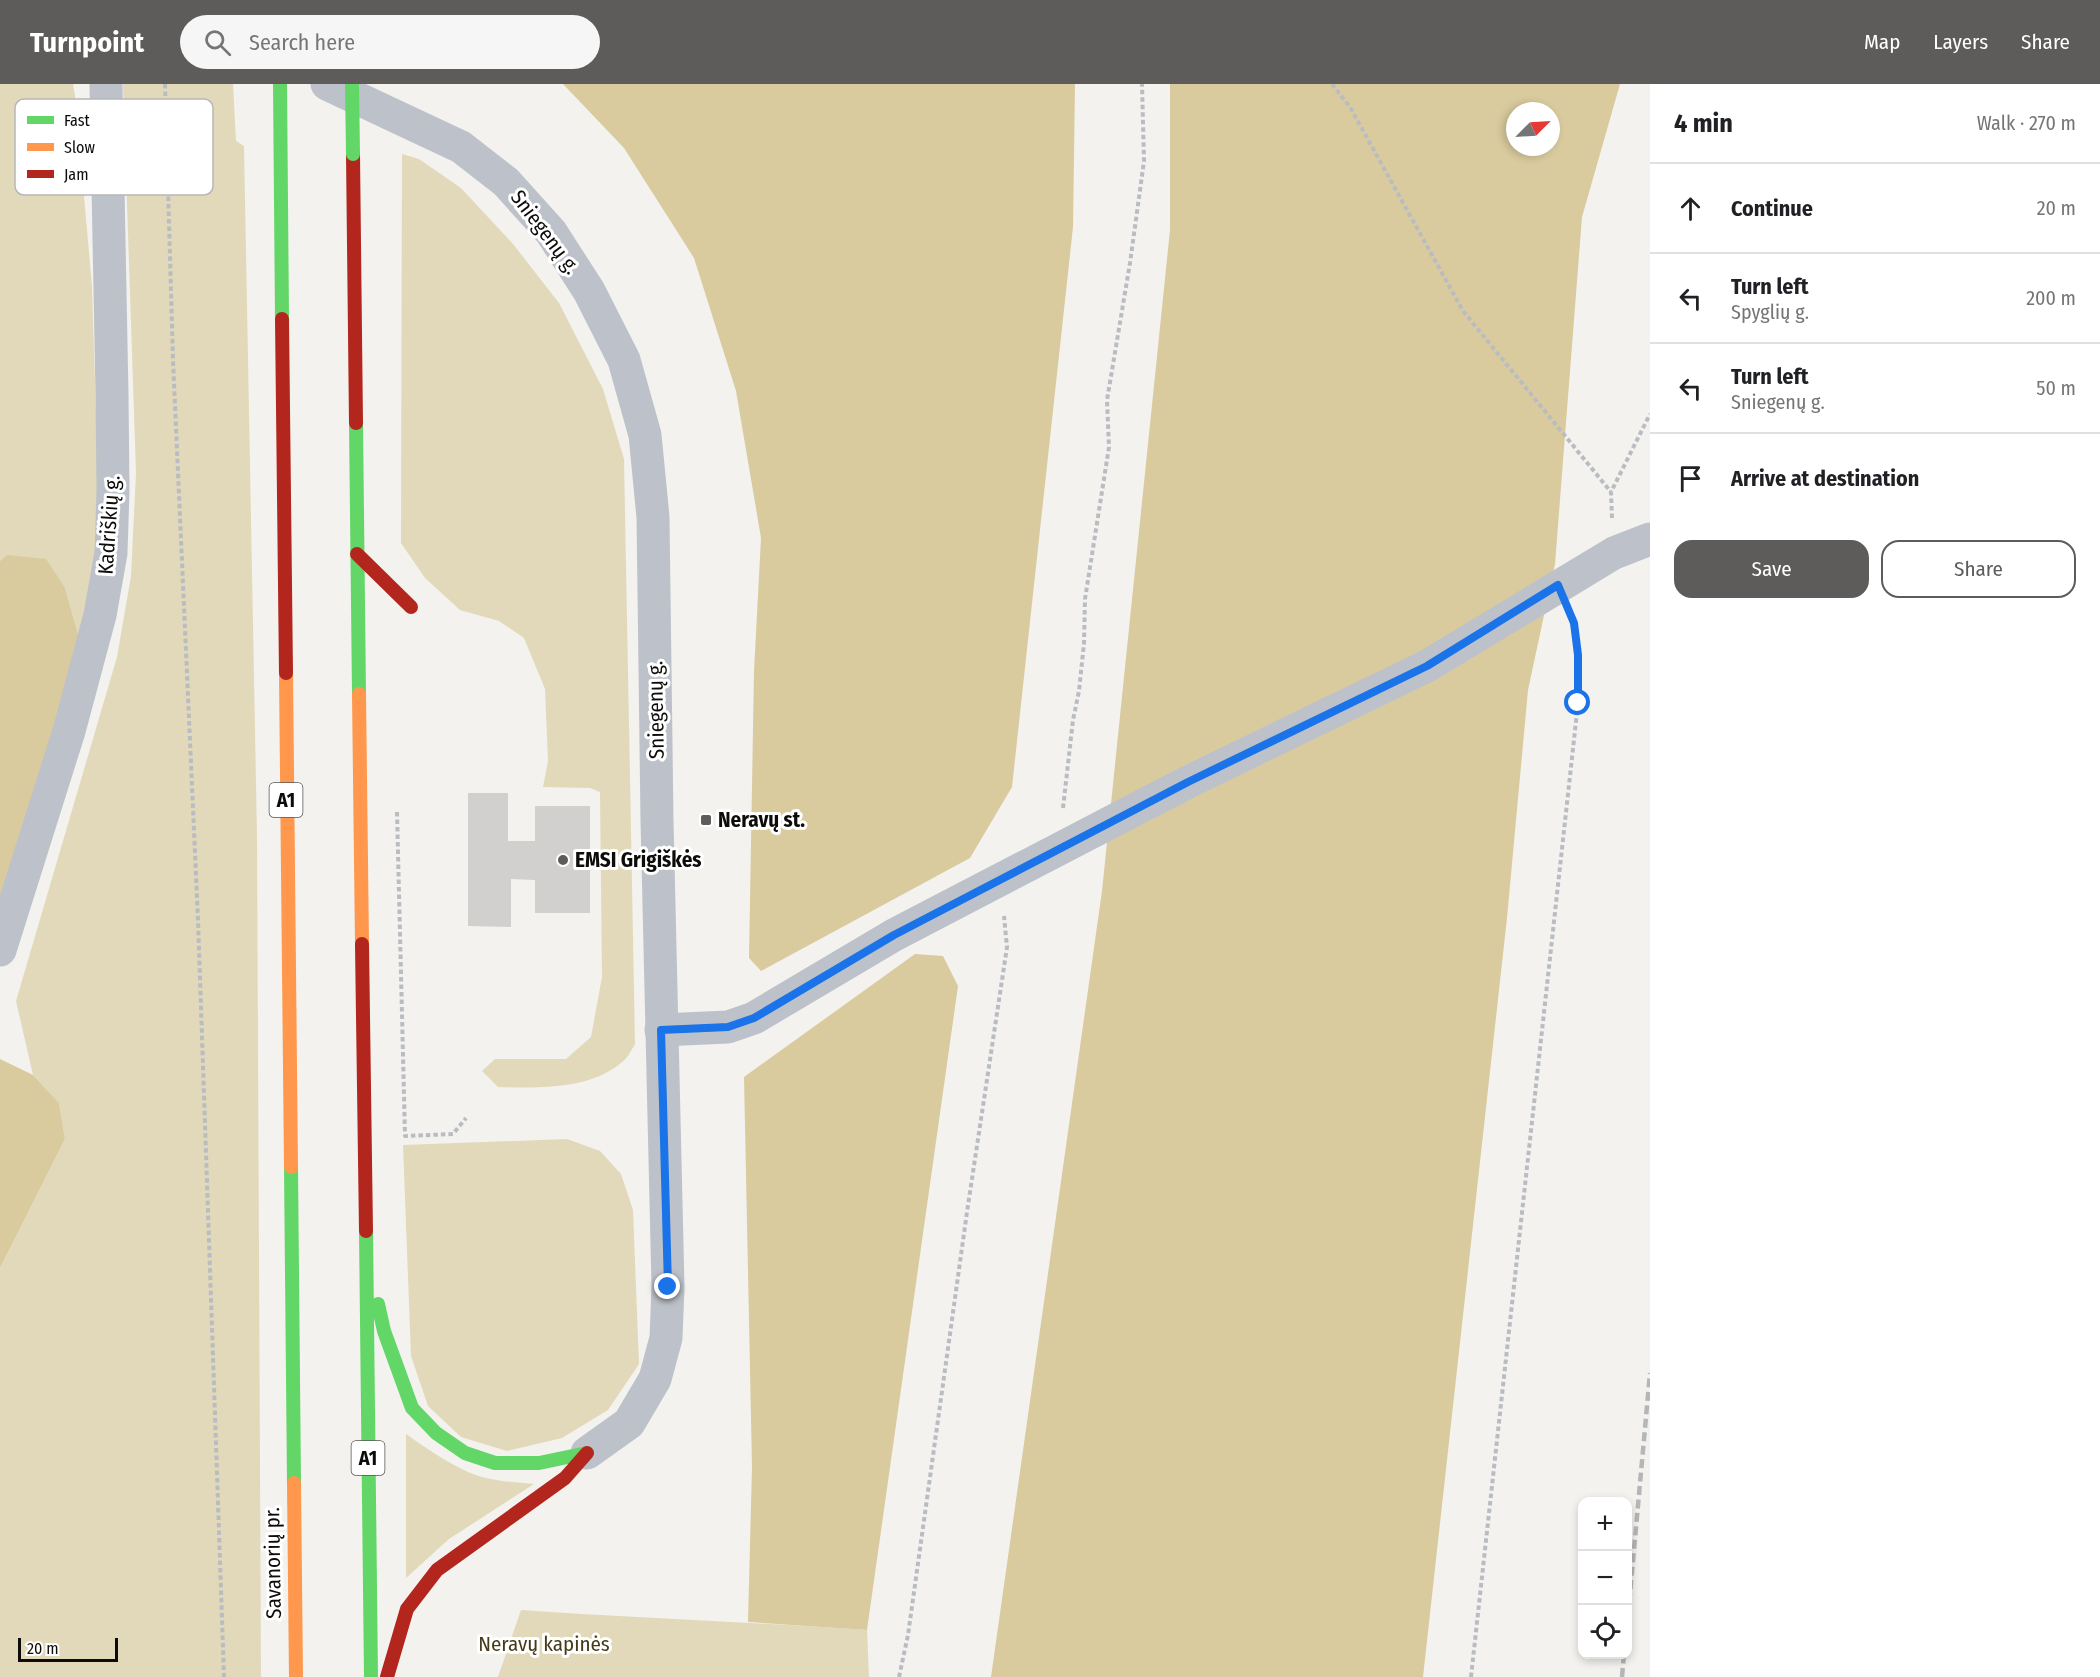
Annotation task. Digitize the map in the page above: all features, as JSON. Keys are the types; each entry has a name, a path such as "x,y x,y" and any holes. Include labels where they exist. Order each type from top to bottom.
{"highway":[{"name":"Savanorių pr.","path":"280,84 296,1677"},
{"name":"A1","path":"352,84 371,1677"},
{"path":"357,554 411,607"},
{"path":"364,1239 384,1331 412,1408 436,1433 465,1454 495,1463 539,1462 587,1454"},
{"path":"387,1677 407,1609 437,1569 565,1478 587,1454"}],"street":[{"name":"Kadriškių g.","path":"106,84 106,99"},
{"name":"Sniegenų g.","path":"327,84 461,147 506,182 551,232 589,291 624,360 645,435 653,517 661,1030 668,1275 666,1338 655,1379 629,1423 587,1454"},
{"name":"Kadriškių g.","path":"0,950 69,731 100,615 111,553 112,407 108,195"},
{"path":"661,1030 728,1027 754,1018 894,935 1188,782 1427,666 1558,585 1614,554 1650,539"}],"path":[{"path":"165,84 165,99"},
{"path":"1056,850 1079,691 1084,643 1085,599 1109,447 1107,400 1144,161 1142,84"},
{"path":"1332,84 1350,107 1463,311 1611,492"},
{"path":"168,195 173,371 199,956 224,1677"},
{"path":"1614,554 1611,492 1650,414"},
{"path":"1471,1677 1578,703 1578,655 1574,623 1558,585"},
{"path":"397,803 405,1136 453,1134 466,1118"},
{"path":"899,1677 908,1635 1007,947 1004,914 993,884"}],"green space":[{"path":"0,84 73,84 75,99 15,99 15,195 84,195 92,286 99,512 92,589 80,641 65,588 7,555 0,561"},
{"path":"123,84 233,84 236,141 244,146 257,837 261,1677 0,1677 0,1268 65,1139 59,1103 33,1075 16,1001 117,657 131,576 136,473 127,195 213,195 213,99 124,99"},
{"path":"402,154 419,159 461,188 513,244 559,303 603,389 624,459 635,1044 629,1055 608,1072 562,1086 498,1087 482,1071 495,1059 566,1059 591,1037 602,977 600,792 590,788 543,787 548,761 545,689 524,638 499,621 460,610 425,578 401,543"},
{"path":"567,1139 600,1151 621,1174 633,1210 639,1364 608,1410 562,1438 507,1451 461,1437 428,1406 411,1356 403,1145"},
{"path":"406,1434 444,1459 476,1475 500,1481 534,1484 449,1539 406,1578"},
{"name":"Neravų kapinės","path":"521,1610 867,1630 869,1677 498,1677"}],"shaded area":[{"path":"563,84 1075,84 1073,227 1012,787 970,858 761,971 749,958 754,671 761,538 736,391 694,258 624,148"},
{"path":"1170,84 1620,84 1582,217 1555,564 1528,690 1507,918 1423,1677 991,1677 1102,891 1170,230"},
{"path":"7,555 46,559 65,588 80,641 0,909 0,561"},
{"path":"915,954 943,956 958,986 867,1630 748,1622 752,1467 744,1077"},
{"path":"0,1059 33,1075 59,1103 65,1139 0,1268"}],"building":[{"path":"468,793 508,793 508,841 535,841 535,806 590,806 590,913 535,913 535,880 511,879 511,927 468,926"}],"railway":[{"path":"1629,1605 1650,1373"},
{"path":"1622,1677 1624,1659"}],"traffic: fast":[{"path":"280,84 282,319"},
{"path":"352,84 353,154"},
{"path":"356,423 359,694"},
{"path":"291,1167 294,1483"},
{"path":"366,1231 371,1677"},
{"path":"378,1304 384,1331 412,1408 436,1433 465,1453 495,1463 539,1463 587,1453"}],"traffic: slow":[{"path":"286,673 291,1167"},
{"path":"359,694 362,944"},
{"path":"294,1483 296,1677"}],"traffic: jam":[{"path":"353,154 356,423"},
{"path":"282,319 286,673"},
{"path":"357,554 411,607"},
{"path":"362,944 366,1231"},
{"path":"387,1677 407,1609 437,1570 565,1478 587,1453"}],"place":[{"name":"Neravų st.","path":"706,820"},
{"name":"EMSI Grigiškės","path":"563,860"}],"route":[{"path":"668,1287 661,1030 728,1027 754,1018 894,935 1188,782 1427,666 1558,585 1574,623 1578,655 1578,703"}]}
